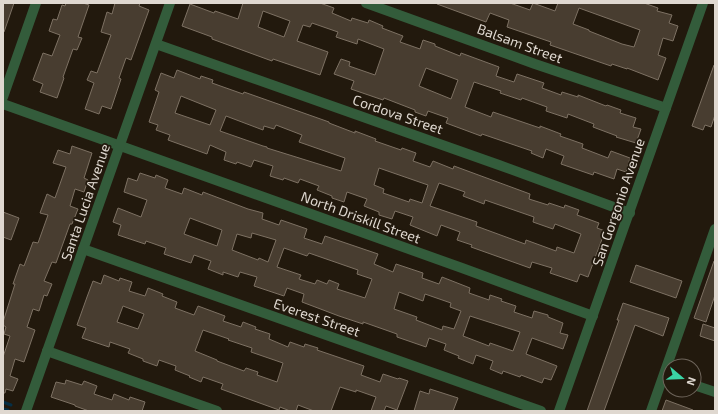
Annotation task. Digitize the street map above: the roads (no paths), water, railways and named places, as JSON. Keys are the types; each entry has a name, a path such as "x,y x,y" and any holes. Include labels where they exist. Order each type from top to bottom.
{"street":[{"path":"3,97 36,3"},
{"name":"Santa Lucia Avenue","path":"26,411 170,3"},
{"name":"Balsam Street","path":"366,3 535,64 666,108"},
{"name":"San Gorgonio Avenue","path":"559,411 630,213 666,108 699,4"},
{"name":"Cordova Street","path":"156,44 499,165 630,213"},
{"name":"North Driskill Street","path":"3,104 593,316"},
{"path":"673,358 715,229"},
{"name":"Everest Street","path":"84,249 542,411"},
{"path":"47,351 217,411"},
{"path":"651,411 662,387"},
{"path":"702,388 715,392"}],"waterway":[{"path":"3,402 11,405"},
{"path":"3,409 8,410"}]}
